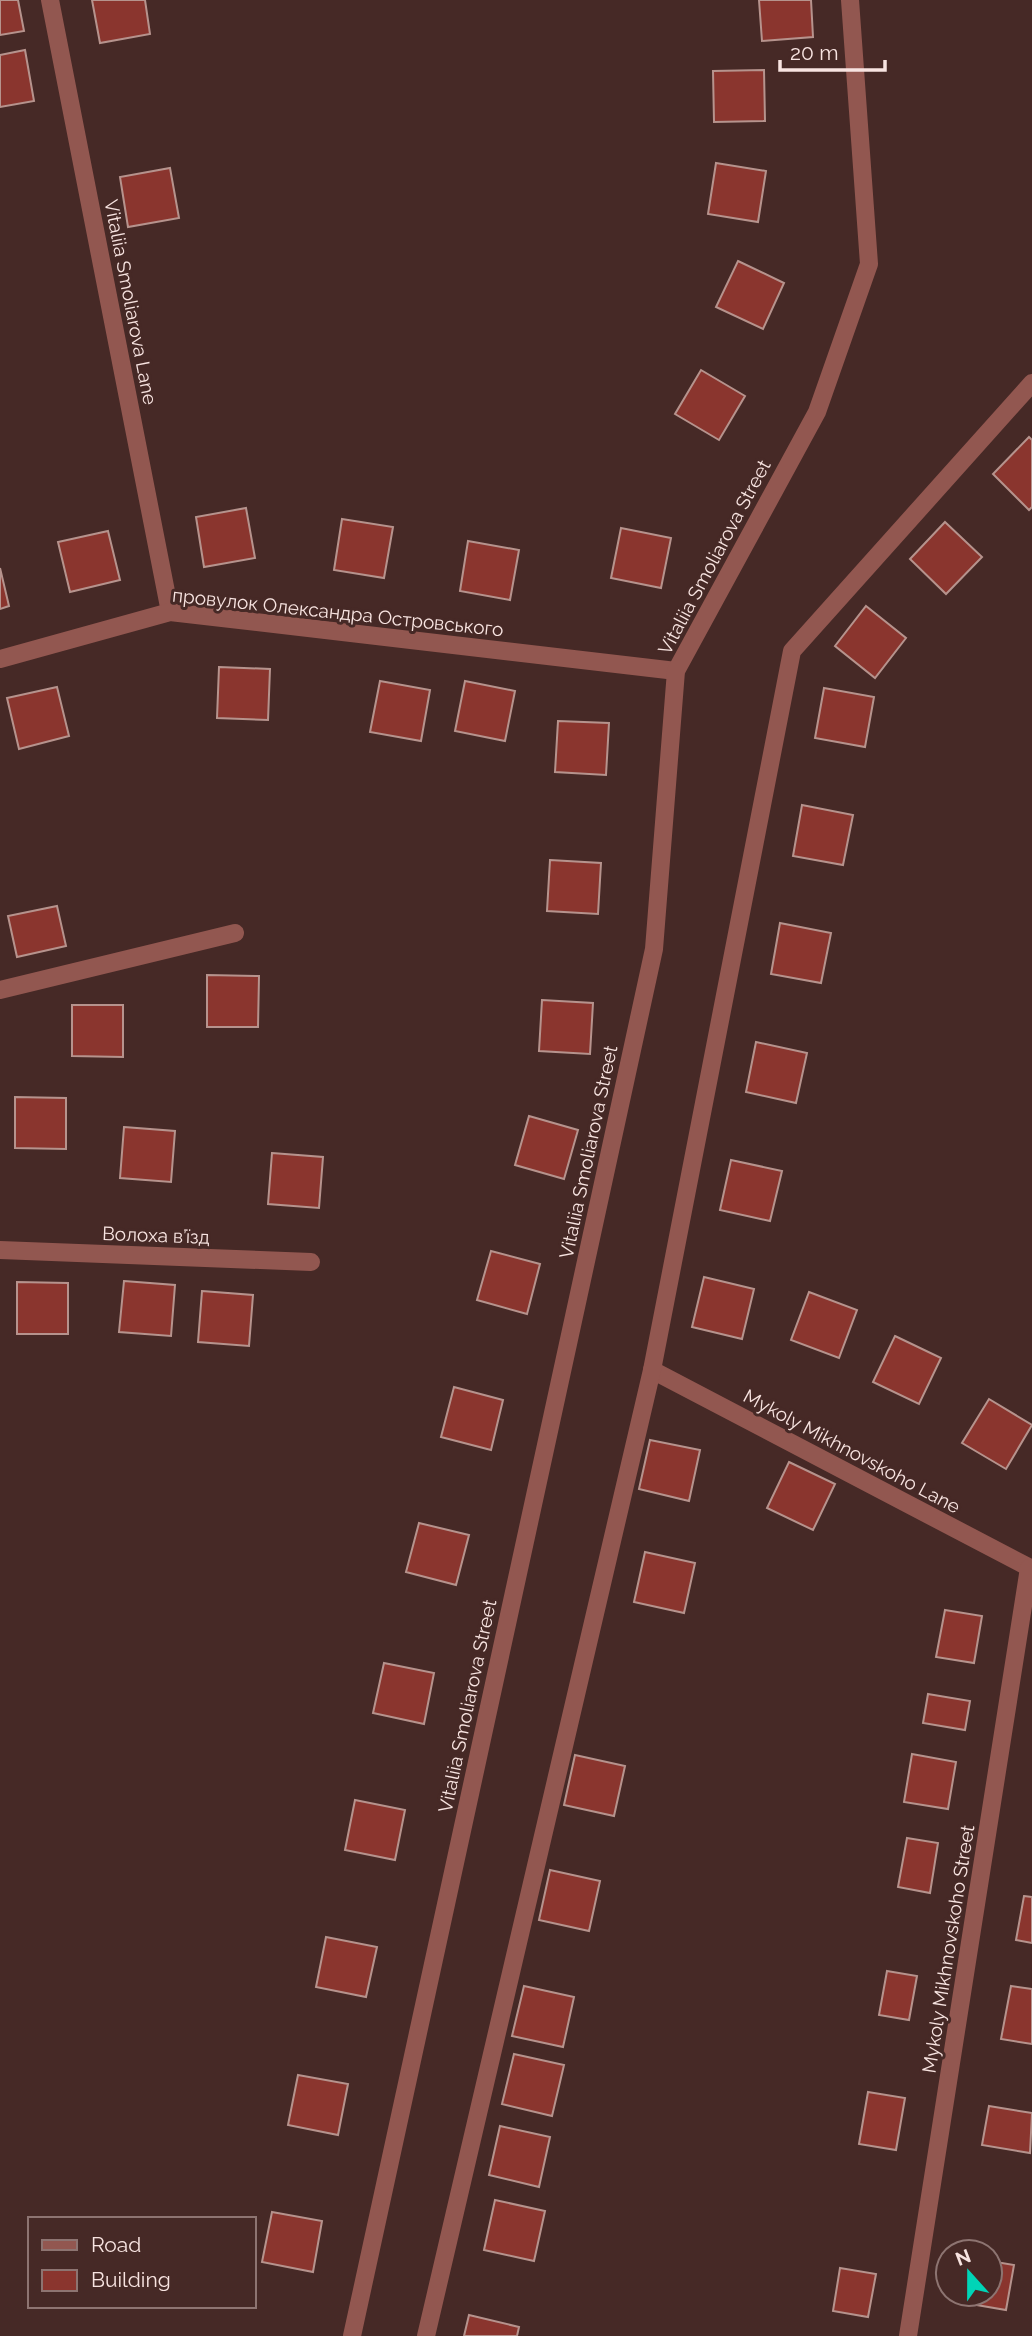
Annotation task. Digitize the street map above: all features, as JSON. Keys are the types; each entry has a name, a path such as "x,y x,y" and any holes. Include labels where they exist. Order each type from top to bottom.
{"street":[{"name":"Vitaliia Smoliarova Lane","path":"50,0 170,612"},
{"name":"Vitaliia Smoliarova Street","path":"352,2336 654,950 677,671 817,412 869,264 850,0"},
{"path":"426,2336 652,1370 792,651 1032,383"},
{"name":"провулок Олександра Островського","path":"0,659 170,612 677,671"},
{"path":"0,990 234,933"},
{"name":"Волоха в’їзд","path":"0,1250 310,1262"},
{"name":"Mykoly Mikhnovskoho Lane","path":"652,1370 1030,1568"},
{"name":"Mykoly Mikhnovskoho Street","path":"908,2336 1030,1568"}],"building":[{"path":"0,0 18,0 24,31 0,35"},
{"path":"92,0 145,0 150,34 100,43"},
{"path":"759,0 811,0 813,37 762,41"},
{"path":"25,50 34,101 0,107 0,55"},
{"path":"764,70 765,121 714,122 713,71"},
{"path":"716,163 766,171 758,222 708,214"},
{"path":"170,168 179,218 128,227 120,177"},
{"path":"738,261 784,283 763,329 716,307"},
{"path":"701,370 745,396 719,440 675,414"},
{"path":"1029,437 1032,440 1032,507 1029,510 993,474"},
{"path":"246,508 255,558 204,567 196,517"},
{"path":"342,519 393,527 384,578 334,570"},
{"path":"945,522 982,557 946,594 910,559"},
{"path":"621,528 671,538 661,588 611,578"},
{"path":"108,531 120,580 70,592 58,542"},
{"path":"468,541 519,550 510,600 460,591"},
{"path":"0,568 9,606 0,609"},
{"path":"866,606 906,638 875,678 835,646"},
{"path":"219,667 270,669 268,720 217,718"},
{"path":"380,681 430,690 421,741 370,732"},
{"path":"465,681 515,691 505,741 455,731"},
{"path":"57,687 69,736 19,749 7,698"},
{"path":"824,688 874,697 865,747 815,738"},
{"path":"558,721 609,723 606,775 555,772"},
{"path":"802,805 853,815 843,865 793,856"},
{"path":"550,860 601,863 598,914 547,911"},
{"path":"57,906 66,946 17,957 8,916"},
{"path":"780,923 831,933 821,983 771,974"},
{"path":"207,975 259,976 258,1027 207,1027"},
{"path":"542,1000 593,1003 590,1054 539,1051"},
{"path":"72,1005 123,1005 123,1057 72,1056"},
{"path":"756,1042 807,1053 796,1103 746,1092"},
{"path":"15,1097 66,1098 66,1149 15,1148"},
{"path":"529,1116 578,1130 564,1179 515,1165"},
{"path":"124,1127 175,1131 171,1182 120,1178"},
{"path":"272,1153 323,1157 319,1208 268,1204"},
{"path":"731,1160 782,1171 770,1221 720,1210"},
{"path":"491,1251 540,1264 527,1314 477,1300"},
{"path":"704,1277 754,1289 742,1339 692,1327"},
{"path":"124,1281 175,1285 171,1336 119,1332"},
{"path":"17,1282 68,1283 68,1334 17,1334"},
{"path":"202,1291 253,1295 249,1346 198,1342"},
{"path":"809,1292 857,1310 839,1358 791,1340"},
{"path":"895,1336 941,1358 919,1404 873,1382"},
{"path":"454,1387 503,1400 491,1450 441,1437"},
{"path":"989,1399 1032,1425 1006,1469 962,1443"},
{"path":"650,1440 700,1450 689,1501 639,1489"},
{"path":"789,1462 835,1484 813,1530 767,1508"},
{"path":"419,1523 469,1535 456,1585 406,1572"},
{"path":"645,1552 695,1563 684,1613 634,1602"},
{"path":"945,1610 982,1616 974,1663 936,1657"},
{"path":"384,1663 434,1673 424,1724 373,1713"},
{"path":"928,1694 970,1701 965,1730 923,1723"},
{"path":"912,1754 956,1762 948,1809 904,1802"},
{"path":"575,1755 625,1766 614,1816 564,1805"},
{"path":"355,1800 405,1810 395,1860 345,1850"},
{"path":"907,1838 938,1843 930,1893 898,1887"},
{"path":"550,1870 600,1881 589,1931 539,1920"},
{"path":"1024,1896 1032,1897 1032,1943 1016,1940"},
{"path":"326,1937 377,1947 366,1997 316,1987"},
{"path":"887,1971 917,1976 909,2020 879,2015"},
{"path":"524,1986 574,1997 563,2047 512,2036"},
{"path":"1011,1986 1032,1989 1032,2044 1001,2039"},
{"path":"514,2054 564,2065 552,2116 502,2104"},
{"path":"298,2075 348,2084 338,2135 288,2125"},
{"path":"868,2092 905,2098 896,2150 859,2144"},
{"path":"989,2106 1032,2113 1030,2153 982,2145"},
{"path":"500,2126 550,2137 539,2187 489,2175"},
{"path":"495,2200 545,2211 534,2261 484,2250"},
{"path":"272,2212 322,2221 313,2272 262,2262"},
{"path":"1004,2263 1014,2265 1006,2310 994,2308 1004,2308"},
{"path":"840,2268 876,2274 868,2317 833,2311"},
{"path":"469,2315 519,2327 517,2336 464,2336"}]}
